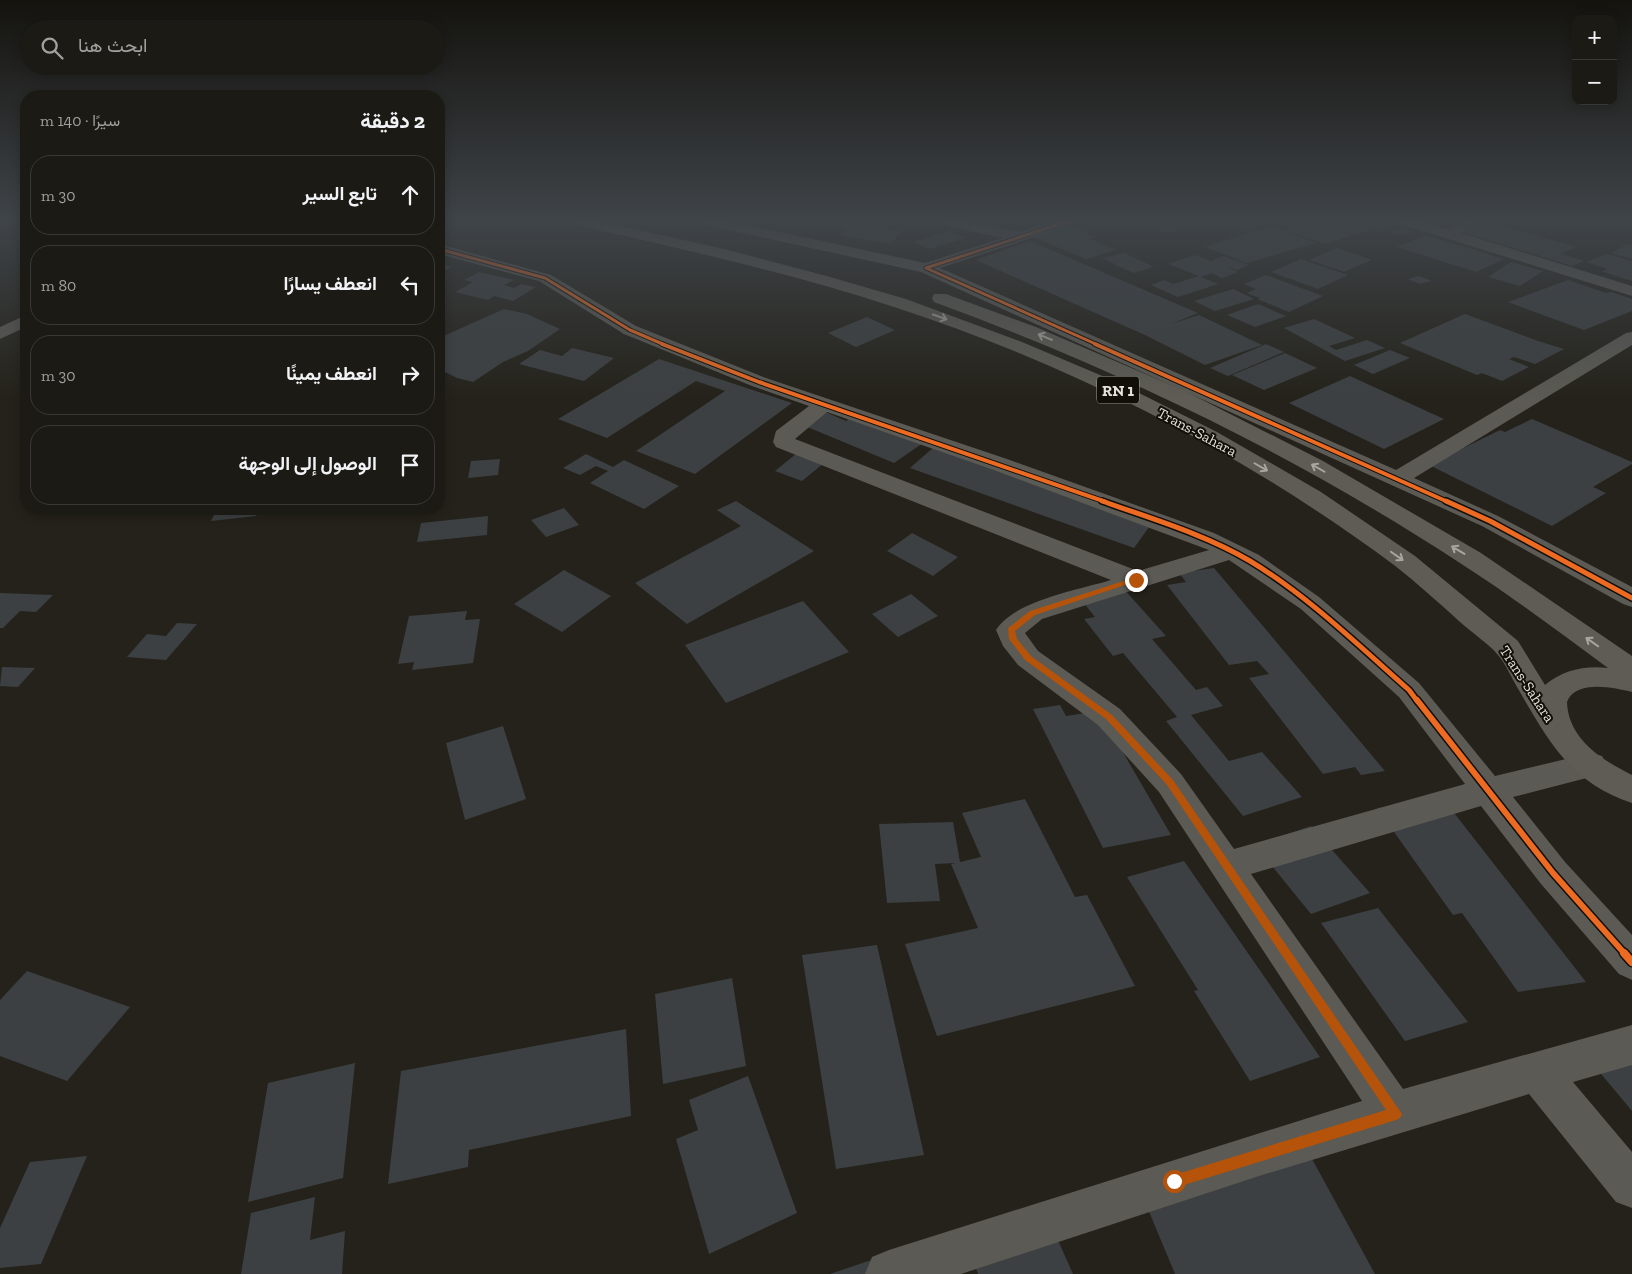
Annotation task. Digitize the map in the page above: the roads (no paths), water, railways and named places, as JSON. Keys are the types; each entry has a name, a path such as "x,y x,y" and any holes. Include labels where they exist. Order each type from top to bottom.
{"highway":[{"name":"Trans-Sahara","path":"822,279 900,303 1015,346 1112,388 1209,437 1313,497 1398,557 1508,648 1562,737"},
{"name":"Trans-Sahara","path":"877,279 954,302 1030,331 1169,391 1315,466 1472,559 1632,670"},
{"path":"1632,682 1594,678 1578,679 1561,687 1551,700 1551,717 1562,737 1578,756 1612,780 1632,790"}],"street":[{"path":"548,279 630,330 759,382 1205,538 1250,561 1310,603 1409,690 1553,873 1632,962"},
{"path":"952,279 1490,521 1632,598"},
{"path":"1597,279 1632,290"},
{"path":"0,334 20,323"},
{"path":"1397,479 1632,337"},
{"path":"824,404 788,432 784,436 784,442 1136,580"},
{"path":"1231,551 1033,613 1010,630 1013,639 1028,658 1109,717 1170,783 1396,1114"},
{"path":"1227,866 1487,791 1591,765"},
{"path":"889,1274 1174,1181 1537,1071 1632,1045"},
{"path":"1537,1071 1632,1186"}]}
